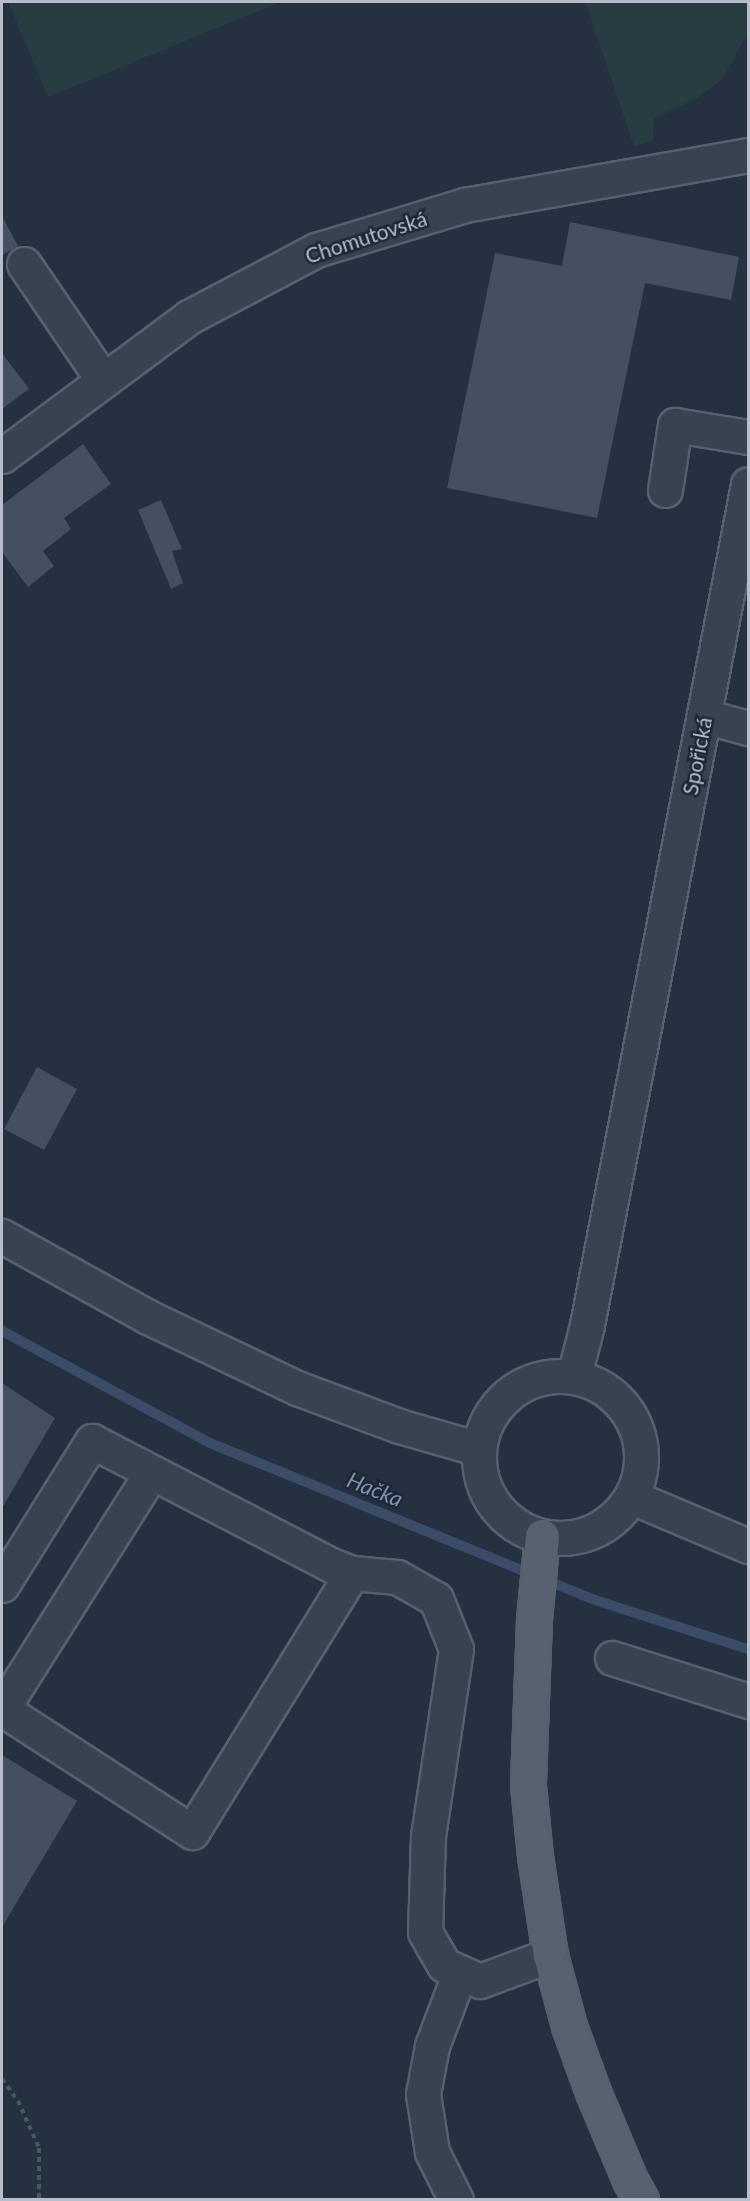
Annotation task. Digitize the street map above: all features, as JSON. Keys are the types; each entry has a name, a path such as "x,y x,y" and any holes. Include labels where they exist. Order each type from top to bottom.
{"main road":[{"path":"541,1541 534,1619 528,1785 535,1856 550,1954 573,2037 630,2180 641,2199"}],"street":[{"name":"Chomutovská","path":"2,456 189,317 316,250 465,205 748,155"},
{"path":"24,264 103,380"},
{"path":"665,490 675,425 748,437"},
{"name":"Spořická","path":"574,1376 587,1324 748,484"},
{"path":"704,716 748,728"},
{"path":"2,1236 148,1317 297,1388 399,1426 479,1449"},
{"path":"551,1376 574,1376 595,1383 614,1395 628,1411 638,1432 642,1453 640,1476 632,1497 616,1517 593,1532 541,1541 502,1514 488,1494 480,1473 479,1449 484,1427 495,1408 510,1392 530,1381 551,1376"},
{"path":"2,1585 92,1441 151,1473 352,1573 397,1577 436,1599 456,1649 428,1836 424,1932 444,1965 480,1981 550,1954"},
{"path":"151,1473 2,1709 192,1832 352,1573"},
{"path":"632,1497 748,1546"},
{"path":"612,1658 748,1701"},
{"path":"456,2199 432,2152 423,2094 432,2046 460,1972"}],"path":[{"path":"2,2079 18,2101 39,2148 39,2199"}],"green space":[{"path":"8,2 281,2 48,97"},
{"path":"585,2 748,2 748,33 721,81 697,98 654,119 653,141 634,146"}],"building":[{"path":"2,216 18,246 2,255"},
{"path":"570,222 739,257 731,300 645,283 597,518 447,488 495,253 562,266"},
{"path":"2,353 29,389 2,409"},
{"path":"83,444 111,484 64,518 71,529 43,551 54,566 28,587 2,552 2,505"},
{"path":"161,500 182,549 172,551 183,583 171,589 138,510"},
{"path":"37,1067 77,1089 44,1150 4,1129"},
{"path":"2,1383 55,1418 2,1508"},
{"path":"2,1755 77,1801 2,1927"}],"waterway":[{"name":"Hačka","path":"2,1331 210,1443 595,1600 748,1649"}]}
